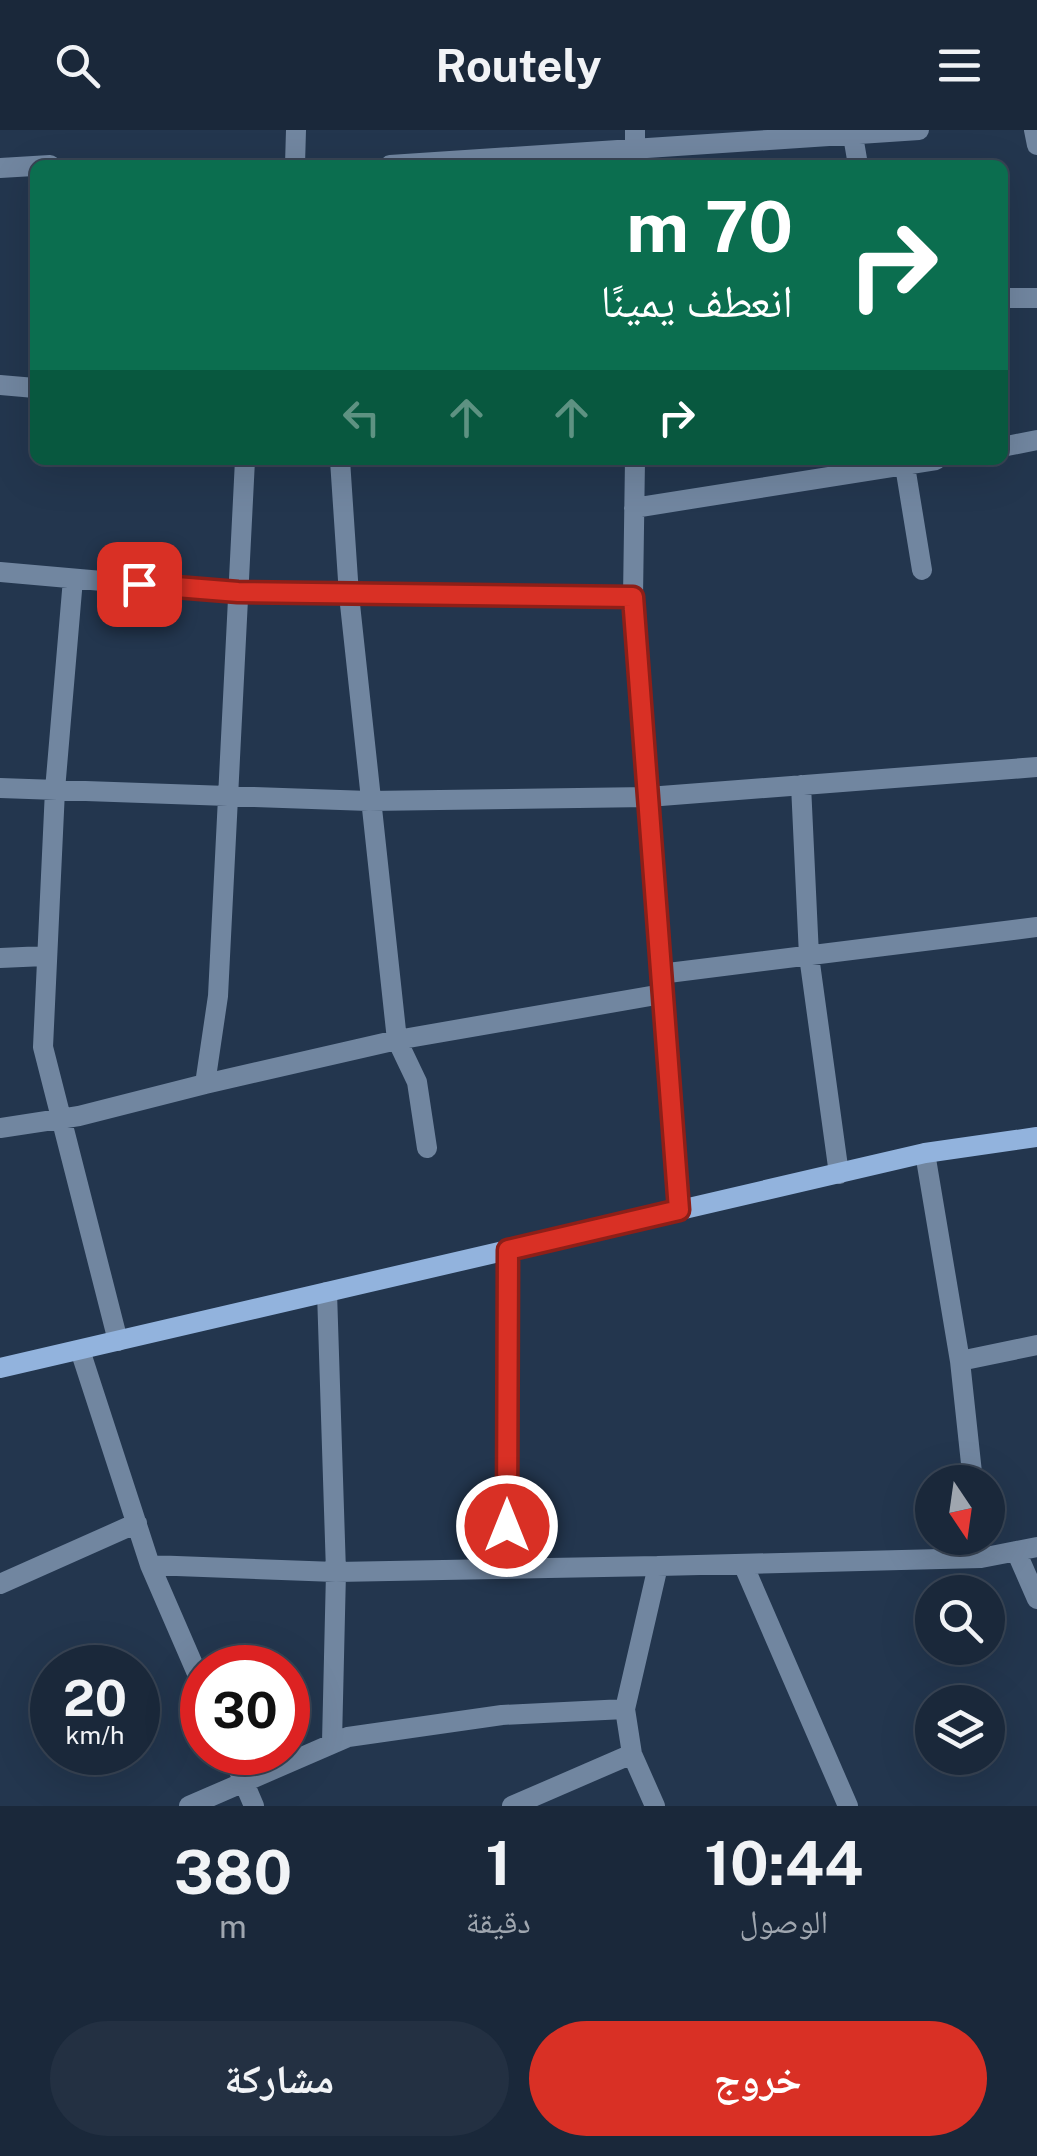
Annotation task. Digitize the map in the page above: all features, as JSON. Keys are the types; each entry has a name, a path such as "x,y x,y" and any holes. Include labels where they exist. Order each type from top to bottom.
{"street":[{"path":"295,160 296,130"},
{"path":"490,160 919,130"},
{"path":"1034,130 1037,145"},
{"path":"852,132 857,160"},
{"path":"0,168 30,166"},
{"path":"1008,298 1037,298"},
{"path":"0,384 30,387"},
{"path":"1008,446 1037,440"},
{"path":"205,1084 218,996 245,465"},
{"path":"340,465 348,595 396,1040 416,1082 427,1148"},
{"path":"635,465 633,597 679,1210"},
{"path":"634,508 893,465"},
{"path":"905,465 922,570"},
{"path":"0,572 238,592 633,597"},
{"path":"73,578 45,956 43,1048 118,1342"},
{"path":"0,788 228,793 369,801 648,797 1037,767"},
{"path":"801,785 809,956 839,1174"},
{"path":"0,1128 62,1118 396,1040 661,984 809,956 1037,928"},
{"path":"0,958 45,956"},
{"path":"0,1368 925,1153 1037,1137"},
{"path":"925,1153 960,1361 971,1465"},
{"path":"507,1566 508,1250"},
{"path":"328,1292 336,1572 332,1742"},
{"path":"960,1361 1037,1345"},
{"path":"80,1350 150,1564 185,1645"},
{"path":"0,1584 137,1523"},
{"path":"1027,1549 1037,1600"},
{"path":"150,1564 336,1572 743,1564 915,1552"},
{"path":"743,1564 848,1806"},
{"path":"654,1806 632,1754 625,1708 658,1566"},
{"path":"190,1806 332,1742 502,1715 625,1708"},
{"path":"512,1806 632,1754"},
{"path":"241,1775 254,1806"}],"route":[{"path":"139,584 348,595 633,597 679,1210 508,1250 507,1526"}]}
